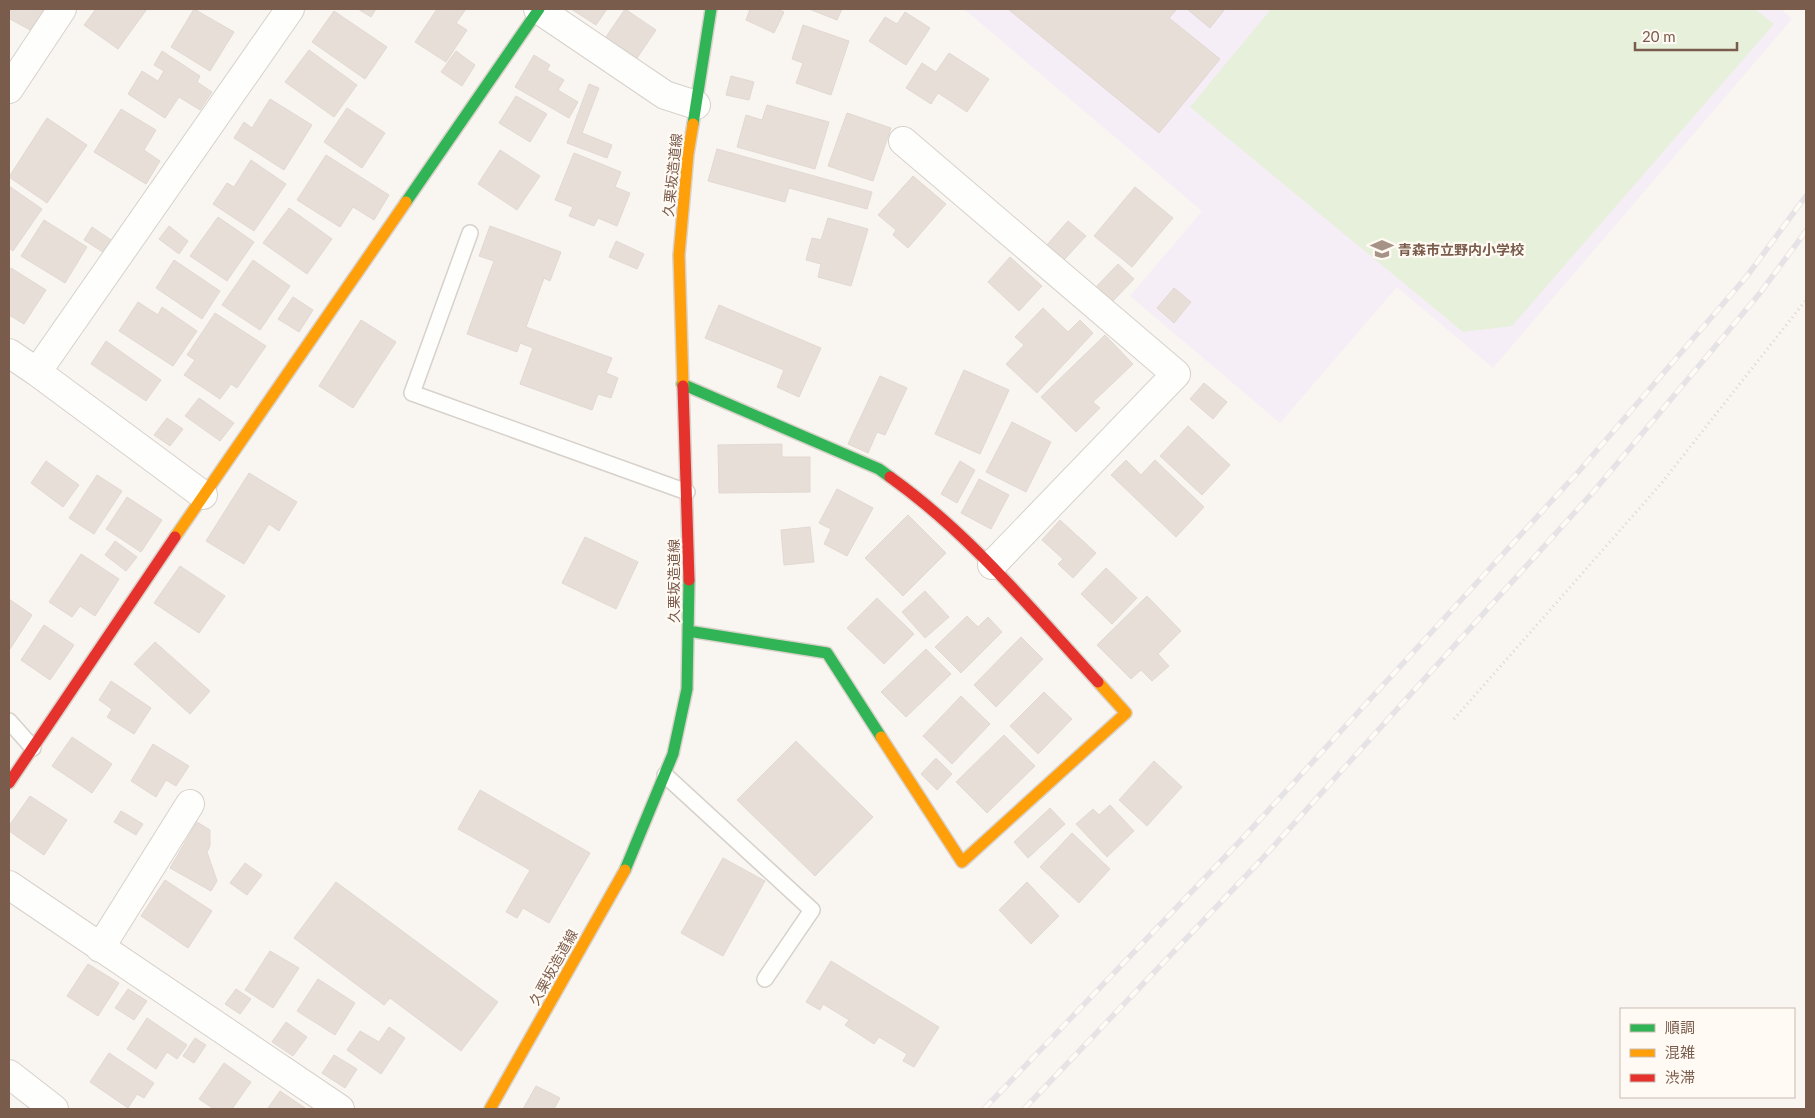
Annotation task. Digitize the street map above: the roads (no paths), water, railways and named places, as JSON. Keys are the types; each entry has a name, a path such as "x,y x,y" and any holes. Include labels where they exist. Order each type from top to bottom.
{"street":[{"path":"9,89 62,9"},
{"path":"38,372 290,9"},
{"path":"9,784 203,495 539,9 666,95 696,105"},
{"name":"久栗坂造道線","path":"490,1109 626,869 673,754 687,689 687,492 679,255 688,154 711,9"},
{"path":"903,141 1176,374 992,564"},
{"path":"9,353 38,372 203,495"},
{"path":"682,384 879,469 918,497 992,564 1126,713 962,862 827,652 688,631"},
{"path":"100,948 190,804"},
{"path":"9,885 340,1109"},
{"path":"9,1074 54,1109"}],"lane":[{"path":"470,233 412,393 687,492"},
{"path":"9,721 33,748"},
{"path":"665,774 812,910 765,979"}],"railway":[{"path":"984,1109 1243,838 1580,470 1747,276 1806,196"},
{"path":"1024,1109 1261,860 1594,491 1760,293 1806,231"}],"place":[{"name":"青森市立野内小学校","path":"1382,249"}]}
